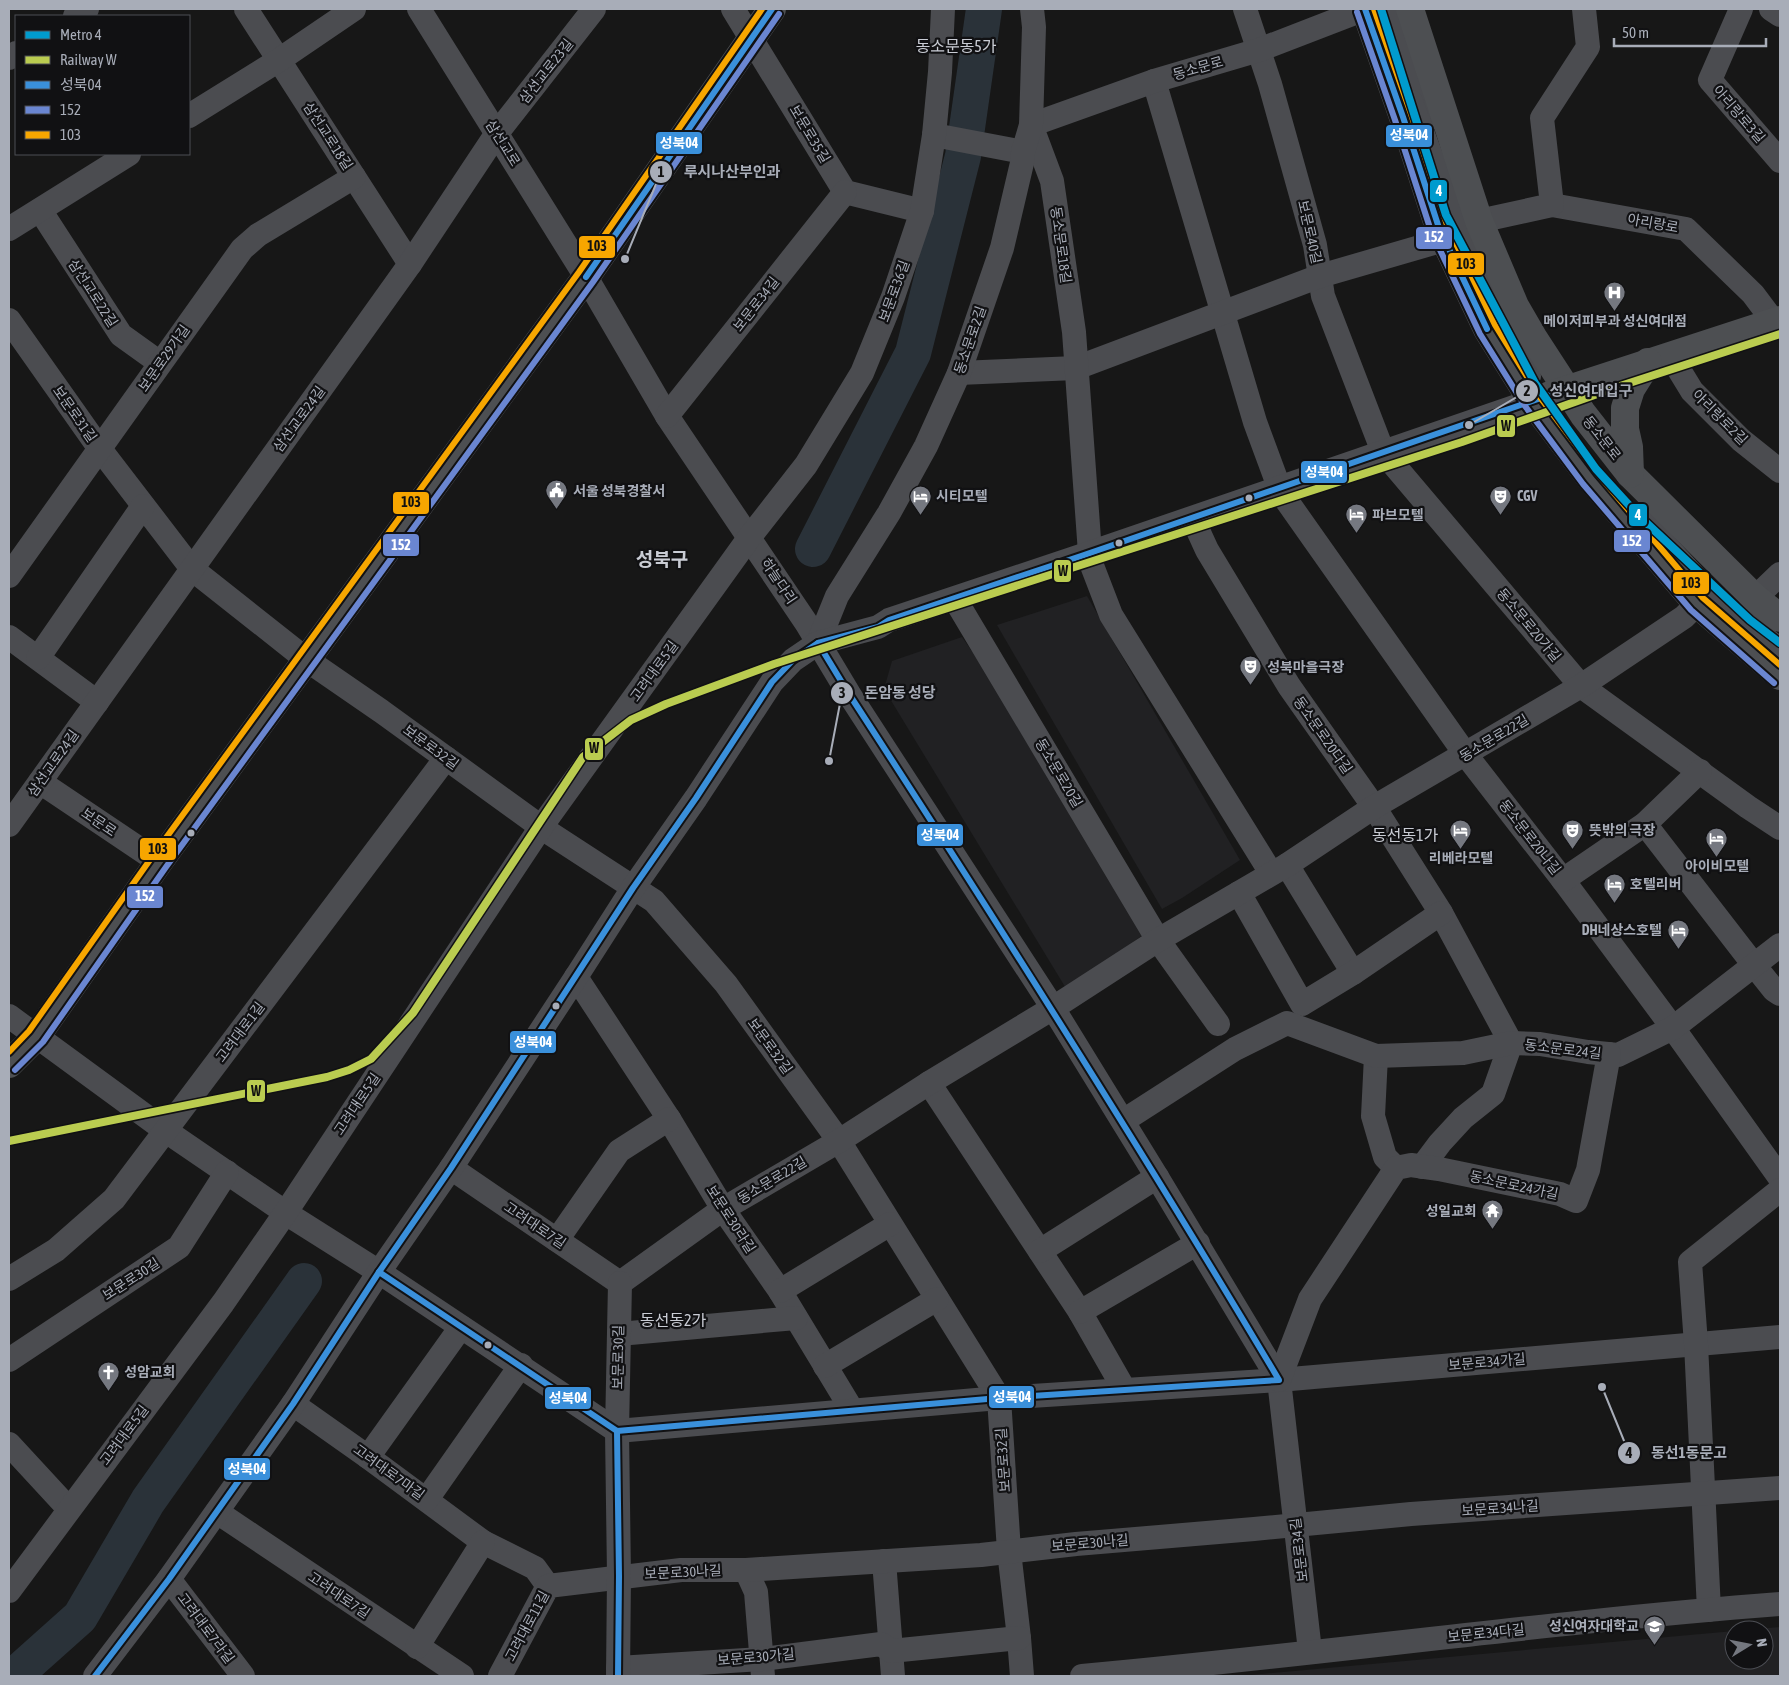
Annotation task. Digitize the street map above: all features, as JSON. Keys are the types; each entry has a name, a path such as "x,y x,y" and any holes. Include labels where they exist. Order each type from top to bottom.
{"main road":[{"path":"9,1064 36,1037 159,862 586,277 772,9"},
{"name":"동소문로","path":"1365,9 1444,240 1487,329 1549,395 1583,414 1630,474 1755,598 1780,618"},
{"name":"동소문로","path":"1410,9 1479,221 1515,306 1533,337 1549,395 1590,478 1696,604 1780,676"},
{"name":"아리랑로","path":"1549,395 1777,321"},
{"path":"1630,474 1629,447 1625,429 1625,408 1631,389 1659,359"}],"street":[{"name":"삼선교로18길","path":"246,9 410,264"},
{"path":"190,115 354,9"},
{"name":"삼선교로","path":"420,9 586,277"},
{"name":"삼선교로23길","path":"498,133 593,9"},
{"name":"보문로35길","path":"733,9 845,192"},
{"name":"보문로36길","path":"749,538 806,465 862,373 893,297 922,211 934,135 943,9"},
{"name":"동소문로2길","path":"813,633 889,513 926,446 960,373 1002,248 1023,152 1031,125 1034,27 1032,9"},
{"name":"보문로40길","path":"1245,9 1270,84 1315,245 1323,296 1383,452"},
{"name":"동소문로","path":"1031,125 1154,81 1259,50 1365,9"},
{"path":"1378,9 1469,258 1549,395 1610,485 1714,598 1780,650"},
{"path":"1396,9 1430,123 1479,252 1549,395 1560,403 1621,480 1740,602 1780,633"},
{"path":"1479,221 1552,206 1542,118 1588,48 1584,9"},
{"name":"아리랑로3길","path":"1741,9 1710,80 1780,161"},
{"path":"1771,9 1780,15"},
{"path":"1154,81 1255,422 1281,490"},
{"name":"동소문로18길","path":"1031,125 1052,181 1074,332 1076,368"},
{"name":"삼선교로24길","path":"9,825 410,264 498,133"},
{"path":"934,135 1023,152"},
{"path":"9,230 127,155"},
{"name":"보문로29가길","path":"9,576 242,249 258,235 354,177"},
{"path":"845,192 922,211"},
{"name":"보문로34길","path":"667,416 845,192"},
{"name":"아리랑로","path":"1552,206 1686,229 1753,294 1777,321"},
{"name":"삼선교로22길","path":"40,210 121,336 160,363"},
{"path":"960,373 1076,368 1320,276 1444,240"},
{"path":"586,277 667,416 749,538"},
{"name":"보문로31길","path":"9,320 100,449 192,569 307,660"},
{"name":"아리랑로2길","path":"1659,359 1741,440 1780,471"},
{"path":"1076,368 1091,558 1111,615 1279,869 1353,973"},
{"path":"878,627 889,620 1196,526 1318,475 1549,395"},
{"name":"동소문로20가길","path":"1383,452 1581,686 1780,828"},
{"path":"95,1676 169,1579 293,1404 371,1267 451,1168 576,977 631,886 696,798 772,682 794,660 813,633 878,627 890,628 959,606 1281,490"},
{"name":"동소문로20나길","path":"1281,490 1466,755 1563,880 1673,1028 1780,1178"},
{"path":"38,658 143,506"},
{"name":"동소문로20다길","path":"1196,526 1207,550 1289,686 1374,807 1441,913 1511,1043"},
{"name":"하늘다리","path":"749,538 813,633"},
{"name":"고려대로5길","path":"9,1591 223,1303 291,1216 548,832 749,538"},
{"path":"1755,598 1780,574"},
{"name":"동소문로22길","path":"620,1282 723,1209 839,1141 1158,940 1279,869 1374,807 1466,755 1581,686 1684,617 1696,604"},
{"name":"동소문로20길","path":"959,606 1158,940"},
{"name":"보문로34길","path":"813,633 849,694 1158,1176 1279,1380 1310,1651"},
{"path":"9,637 97,702"},
{"name":"보문로32길","path":"307,660 548,832 654,901 726,984 839,1141 999,1398 1009,1551 1022,1676"},
{"name":"고려대로1길","path":"9,1279 56,1250 114,1198 446,758"},
{"path":"1563,880 1645,824 1700,771"},
{"name":"보문로","path":"40,782 159,862"},
{"path":"1645,824 1754,965 1774,990 1780,994"},
{"path":"1239,893 1302,1004 1353,973 1441,913"},
{"path":"1158,940 1218,1024"},
{"name":"동소문로24길","path":"1122,1121 1235,1049 1287,1023 1376,1056 1463,1053 1511,1043 1540,1044 1618,1055 1673,1028 1780,945"},
{"name":"보문로30라길","path":"576,977 669,1119 723,1209 780,1292 852,1410"},
{"path":"9,1016 166,1131 291,1216 617,1431 999,1398 1279,1380 1310,1299 1396,1168 1385,1157 1373,1116 1376,1056"},
{"path":"1422,1167 1440,1143 1463,1118 1493,1094 1511,1043"},
{"name":"동소문로24가길","path":"1396,1168 1411,1165 1560,1194 1576,1200 1588,1170 1593,1132 1609,1054"},
{"path":"929,1083 1080,1312 1124,1389"},
{"path":"557,1240 619,1151 669,1119"},
{"name":"고려대로7길","path":"451,1168 620,1282"},
{"name":"보문로30길","path":"9,1360 179,1247 227,1172"},
{"path":"1040,1251 1158,1176"},
{"path":"1709,1610 1696,1344 1690,1262 1780,1190"},
{"path":"780,1292 890,1224"},
{"path":"1080,1312 1198,1243"},
{"name":"보문로30길","path":"617,1431 620,1282"},
{"path":"825,1366 937,1299"},
{"path":"619,1334 796,1318"},
{"path":"368,1457 461,1327"},
{"name":"보문로34가길","path":"1279,1380 1780,1337"},
{"path":"427,1499 521,1366"},
{"name":"고려대로7마길","path":"293,1404 427,1499 483,1542 535,1568 548,1586"},
{"name":"보문로30가길","path":"617,1431 618,1672 762,1667 881,1644 891,1650"},
{"path":"9,1444 69,1509"},
{"name":"보문로34나길","path":"1296,1525 1411,1514 1780,1488"},
{"name":"고려대로7길","path":"217,1512 417,1648 462,1676"},
{"name":"보문로30나길","path":"619,1576 681,1570 746,1570 981,1555 1296,1525"},
{"path":"417,1648 483,1542"},
{"path":"884,1561 893,1676"},
{"path":"746,1570 756,1592 762,1667"},
{"name":"고려대로11길","path":"500,1676 548,1586 619,1576"},
{"name":"고려대로7라길","path":"169,1579 243,1676"},
{"name":"보문로34다길","path":"1310,1651 1780,1604"},
{"path":"891,1650 1019,1638"},
{"path":"1082,1676 1133,1672 1310,1651"}],"shaded area":[{"path":"1087,596 1240,860 1162,909 997,625"},
{"path":"962,637 1012,709 1151,929 1067,990 884,689 892,661"},
{"name":"성신여자대학교","path":"1780,1627 1780,1676 1239,1676 1724,1632 1724,1670 1774,1670 1774,1628"}],"waterway":[{"path":"813,549 913,353 963,156 984,9"},
{"path":"14,1676 80,1617 148,1501 304,1281"}],"metro line":[{"name":"4","path":"1381,9 1446,215 1535,383 1596,469 1639,516 1750,620 1780,643"}],"rail line":[{"name":"W","path":"9,1141 327,1077 349,1070 371,1059 413,1013 583,757 631,720 666,704 774,664 1462,442 1617,387 1780,334"}],"transit line":[{"name":"103","path":"9,1052 29,1031 152,857 579,272 762,9"},
{"name":"성북04","path":"586,277 772,9"},
{"name":"성북04","path":"1365,9 1439,228 1487,329"},
{"name":"103","path":"1374,9 1447,225 1495,325 1539,396 1597,473 1703,598 1780,665"},
{"name":"152","path":"1357,12 1431,231 1480,334 1525,406 1583,484 1691,610 1774,683"},
{"name":"152","path":"15,1070 43,1042 166,867 593,282 779,14"},
{"name":"성북04","path":"95,1676 169,1579 293,1404 379,1272 451,1168 633,888 696,798 772,682 793,660 818,643 878,627 889,620 1567,389"},
{"name":"성북04","path":"379,1272 617,1431 999,1398 1279,1380 1067,1035 818,643"},
{"name":"성북04","path":"617,1431 618,1676"}],"place":[{"name":"루시나산부인과","path":"625,259"},
{"name":"메이저피부과 성신여대점","path":"1615,312"},
{"name":"성신여대입구","path":"1469,425"},
{"name":"서울 성북경찰서","path":"557,510"},
{"name":"시티모텔","path":"920,515"},
{"name":"CGV","path":"1501,515"},
{"name":"파브모텔","path":"1356,534"},
{"name":"성북마을극장","path":"1251,686"},
{"name":"돈암동 성당","path":"829,761"},
{"name":"리베라모텔","path":"1461,849"},
{"name":"뜻밖의 극장","path":"1573,849"},
{"name":"아이비모텔","path":"1717,857"},
{"name":"호텔리버","path":"1614,903"},
{"name":"DH네상스호텔","path":"1678,949"},
{"name":"성일교회","path":"1493,1230"},
{"name":"동선1동문고","path":"1602,1387"},
{"name":"성암교회","path":"108,1391"},
{"name":"성신여자대학교","path":"1655,1645"}],"district":[{"name":"동소문동5가","path":"956,46"},
{"name":"성북구","path":"662,559"},
{"name":"동선동1가","path":"1405,835"},
{"name":"동선동2가","path":"673,1320"}]}
